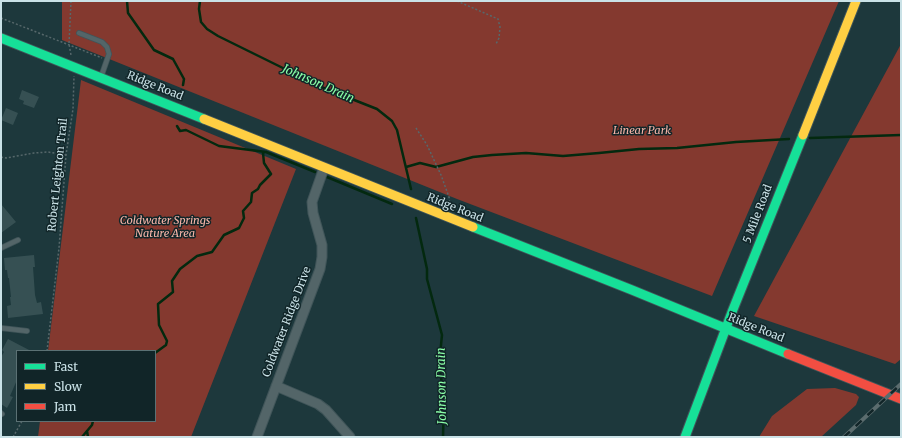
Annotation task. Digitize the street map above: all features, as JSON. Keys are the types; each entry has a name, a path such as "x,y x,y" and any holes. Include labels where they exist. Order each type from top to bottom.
{"street":[{"name":"5 Mile Road","path":"685,437 810,114 856,1"},
{"name":"Ridge Road","path":"1,38 73,65 324,168 632,290 726,330 901,399"},
{"name":"Coldwater Ridge Drive","path":"257,437 320,269 322,245 313,213 312,202 324,168"},
{"path":"276,386 318,404 326,410 350,437"}],"lane":[{"path":"79,33 102,42 107,47 109,54 101,77"},
{"path":"1,248 18,240"},
{"path":"1,328 27,331"}],"path":[{"name":"Robert Leighton Trail","path":"47,350 59,248 66,155 73,109 73,65 70,46 71,1"},
{"path":"457,1 498,20 500,27 499,38 496,44"},
{"path":"1,18 107,60"},
{"path":"416,128 426,145 449,197 451,219"},
{"path":"1,157 6,158 48,152 66,155"},
{"path":"13,437 21,422"}],"green space":[{"name":"Linear Park","path":"62,1 839,1 712,296 457,199 62,40"},
{"path":"901,44 901,359 895,364 754,316"},
{"name":"Coldwater Springs Nature Area","path":"81,80 296,169 191,437 38,437 40,422 156,422 156,350 48,350"},
{"path":"835,388 856,394 859,397 856,405 821,437 759,437 772,416 807,389"}],"building":[{"path":"22,90 39,97 34,108 23,104 24,101 19,99"},
{"path":"6,108 18,113 13,125 1,120"},
{"path":"1,204 16,222 1,233"},
{"path":"34,255 35,267 33,267 35,295 37,303 41,302 43,314 8,318 7,306 11,305 11,297 9,278 7,270 5,270 4,258"},
{"path":"8,339 29,350 16,350 16,382 10,396 13,397 7,408 1,404 1,357 4,352 2,350"}],"waterway":[{"path":"127,1 128,13 154,50 173,59 184,79 183,85"},
{"name":"Johnson Drain","path":"200,1 199,9 201,22 207,29 218,36 291,72 301,79 377,109 392,121 397,130 411,189"},
{"path":"177,126 180,131 186,130 219,146 266,152 315,172"},
{"path":"810,138 901,135"},
{"path":"406,167 420,163 436,167 473,157 492,155 526,153 563,156 639,149 677,148 736,142 789,139"},
{"path":"156,352 166,345 167,341 159,325 158,304 173,292 172,281 180,269 197,256 212,252 224,235 239,228 244,218 243,211 251,202 252,193 258,189 271,174 264,163 263,153 265,152"},
{"path":"327,177 392,204"},
{"name":"Johnson Drain","path":"416,218 427,269 427,279 442,335 439,365 444,396 443,437"},
{"path":"82,437 93,422"},
{"path":"87,431 88,437"}],"railway":[{"path":"844,437 901,384"}],"traffic: fast":[{"path":"1,38 204,119"},
{"path":"685,437 732,312 803,135"},
{"path":"473,227 788,354"}],"traffic: slow":[{"path":"803,135 856,1"},
{"path":"204,119 473,227"}],"traffic: jam":[{"path":"788,354 901,399"}]}
